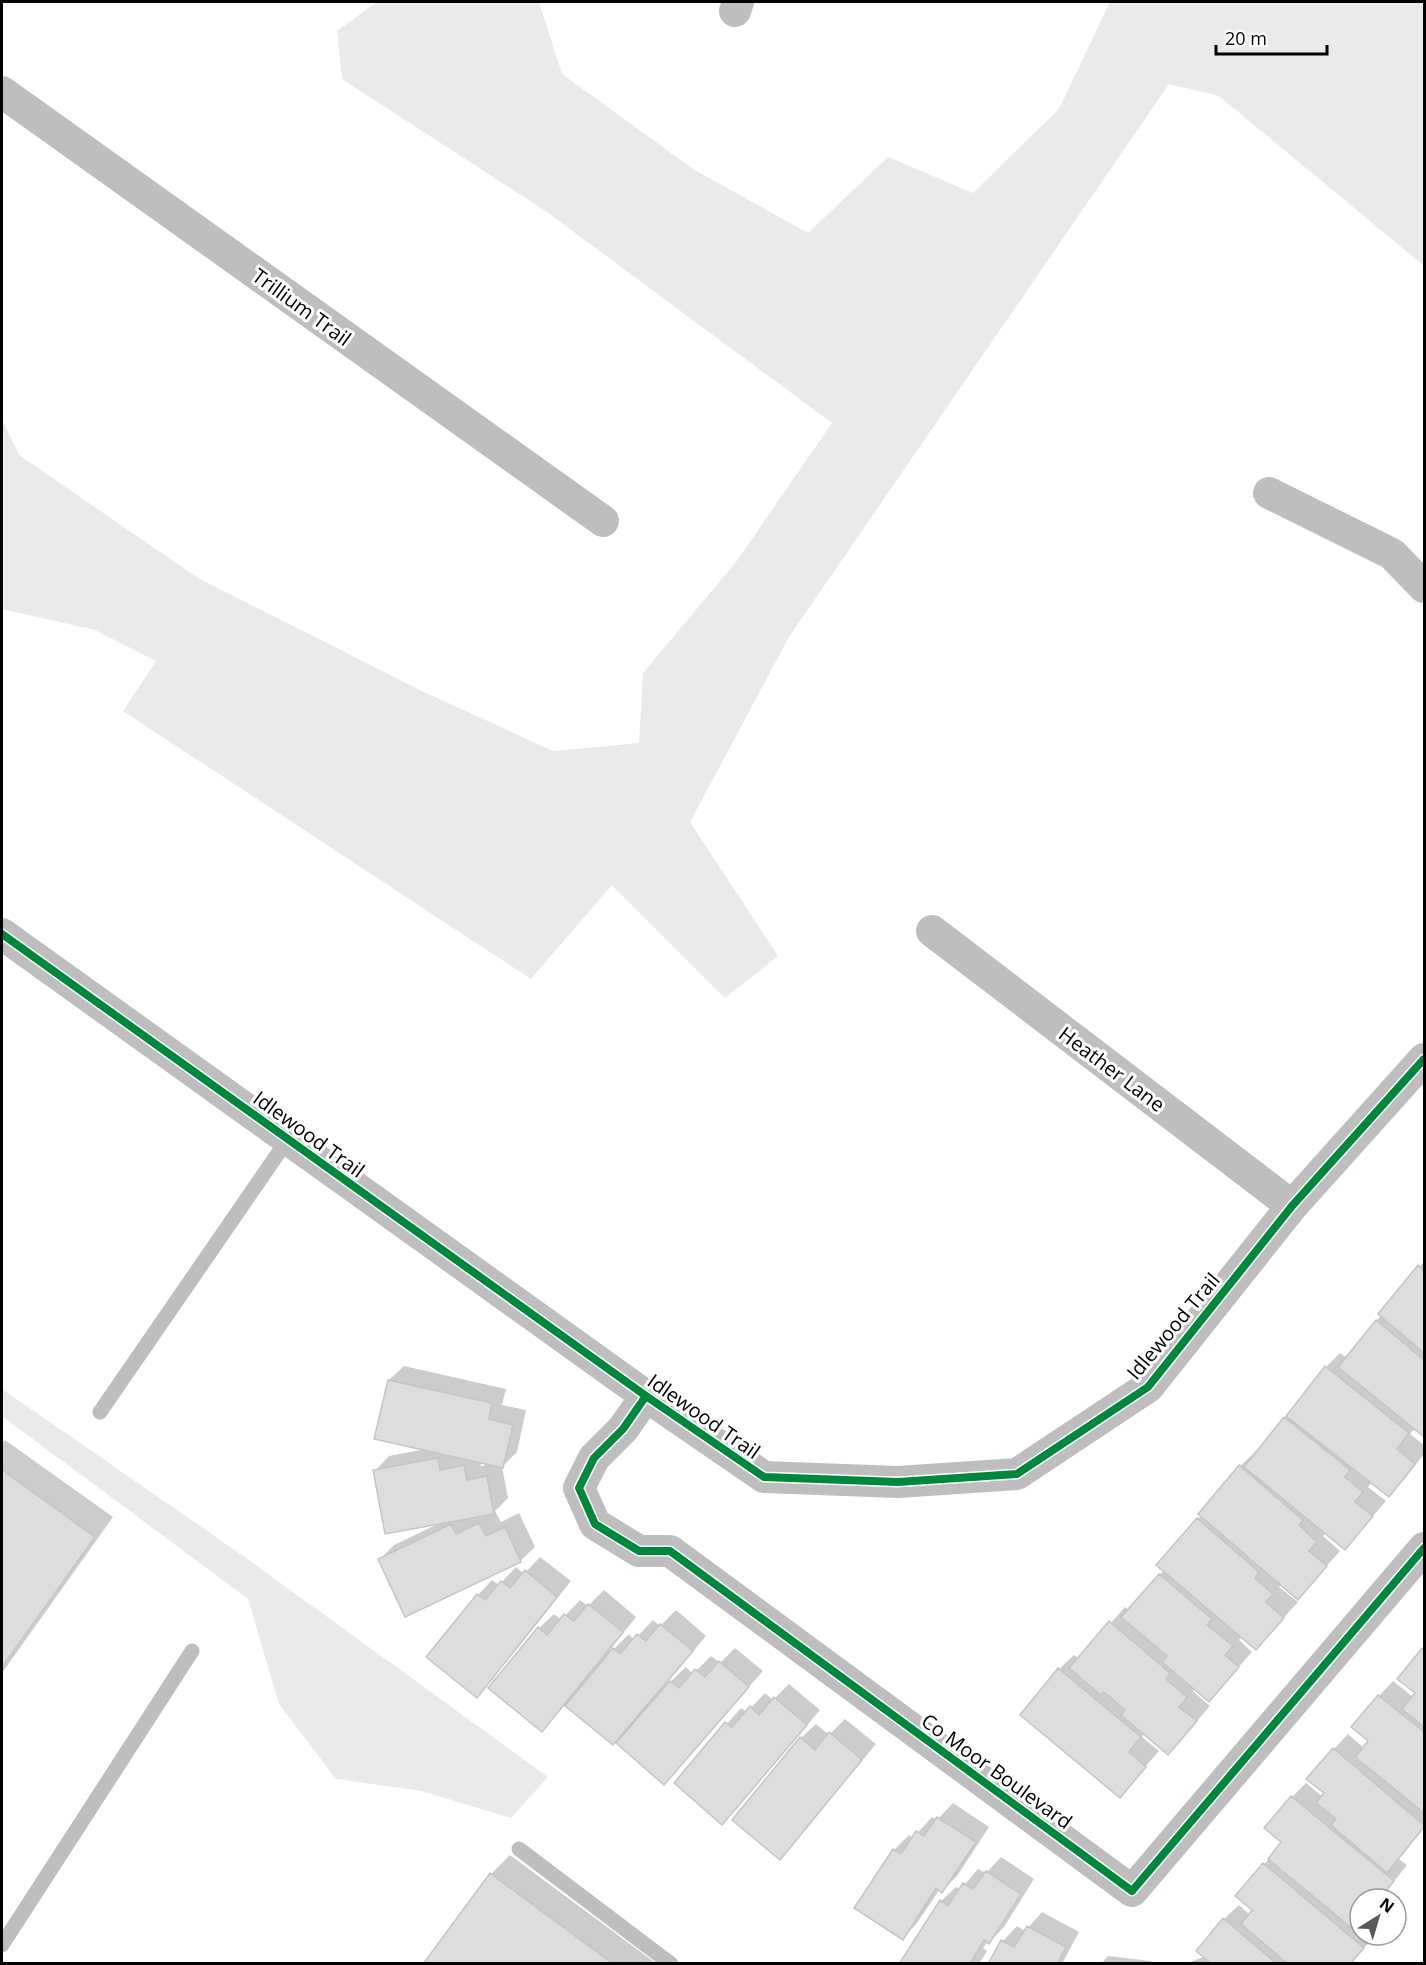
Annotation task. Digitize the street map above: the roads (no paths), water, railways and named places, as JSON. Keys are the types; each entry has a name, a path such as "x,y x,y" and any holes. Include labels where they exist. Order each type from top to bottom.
{"street":[{"name":"Trillium Trail","path":"2,92 603,521"},
{"path":"1269,493 1392,554 1425,587"},
{"name":"Heather Lane","path":"932,931 1292,1206"},
{"name":"Idlewood Trail","path":"2,934 646,1396 764,1478 898,1482 1017,1474 1148,1387 1292,1206 1425,1059"},
{"name":"Co Moor Boulevard","path":"646,1396 623,1429 594,1458 579,1488 595,1524 639,1551 670,1551 1132,1891 1425,1548"}],"lane":[{"path":"100,1412 288,1139"},
{"path":"2,1945 192,1651"},
{"path":"519,1850 671,1964"}]}
